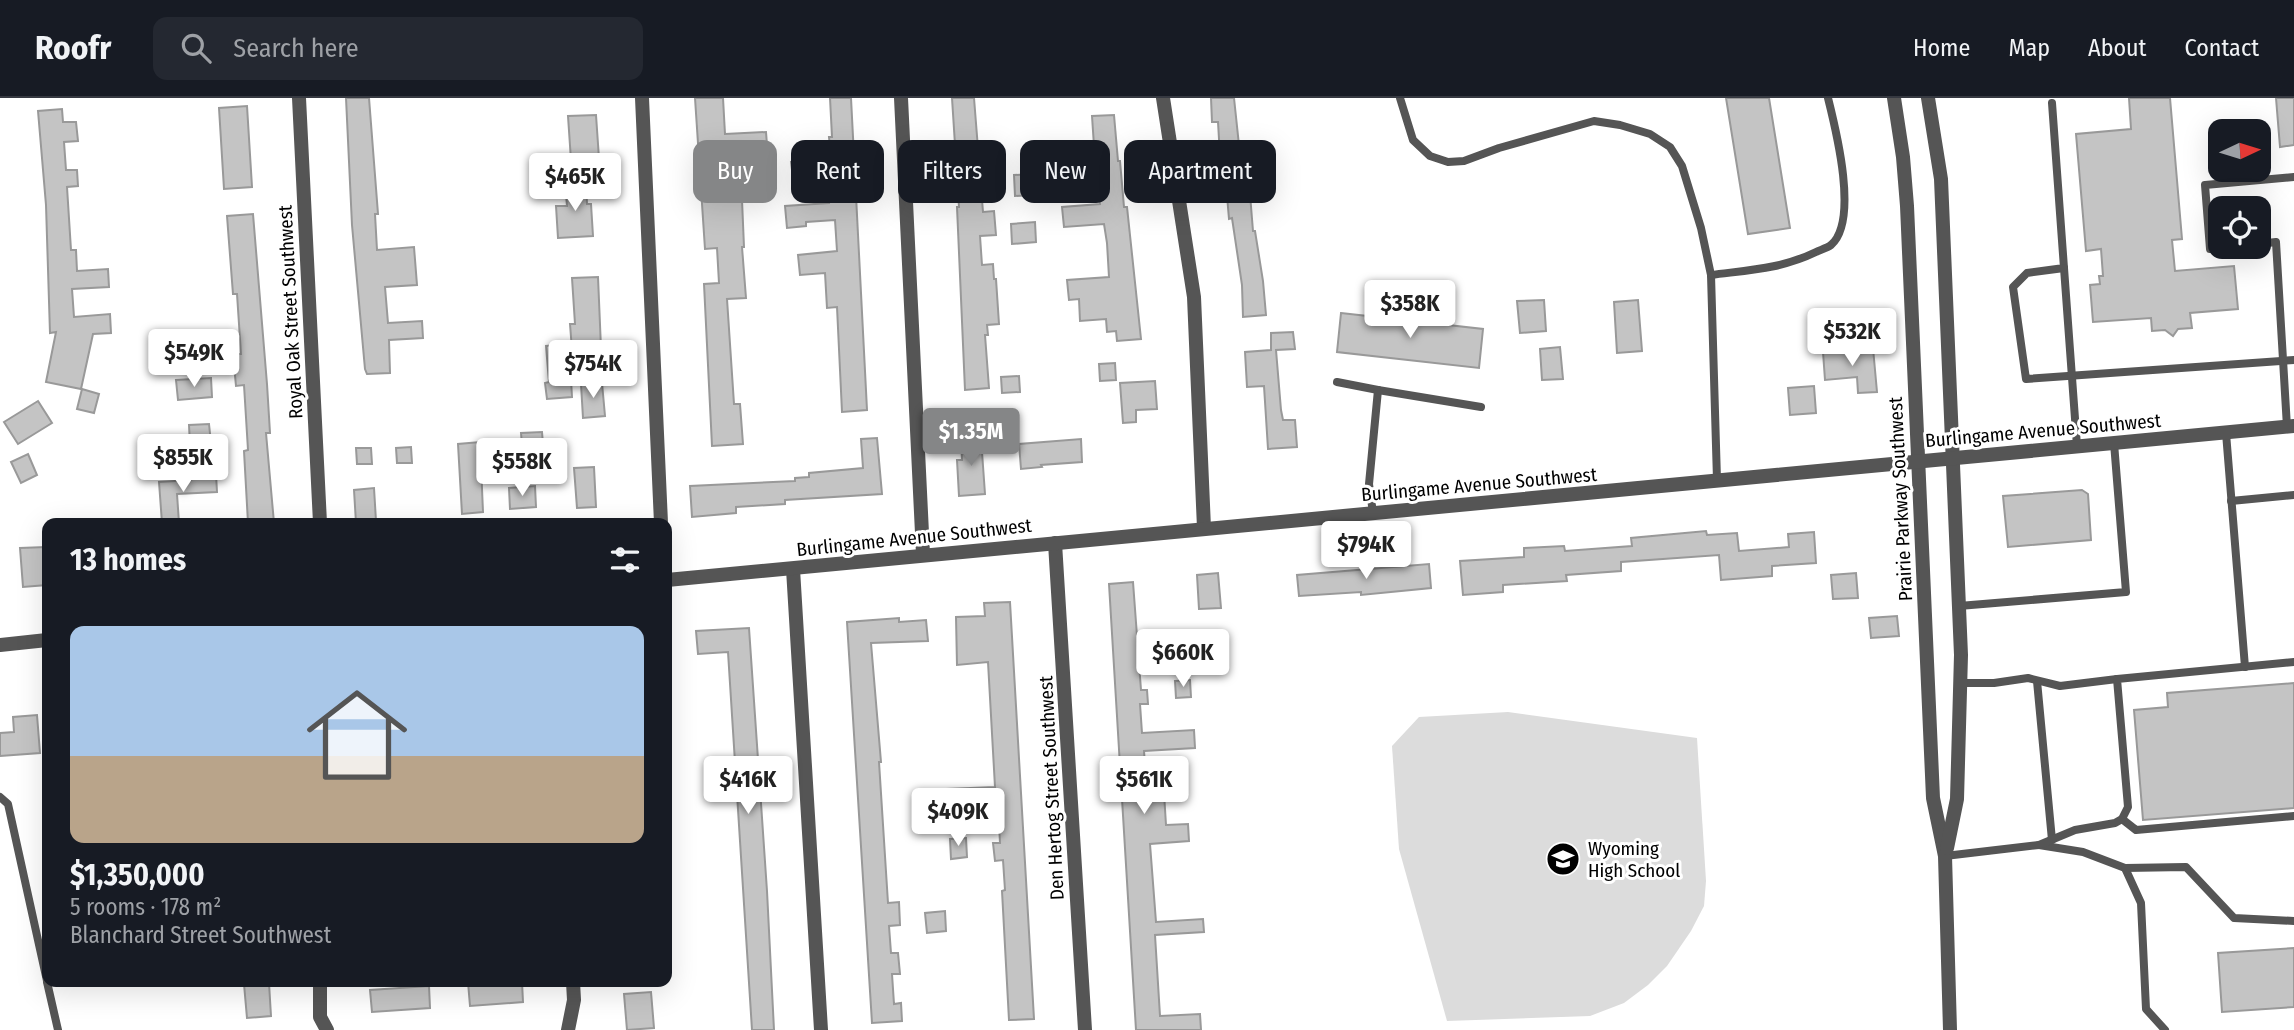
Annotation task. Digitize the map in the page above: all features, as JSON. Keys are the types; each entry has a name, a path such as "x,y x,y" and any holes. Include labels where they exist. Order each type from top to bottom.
{"street":[{"name":"Royal Oak Street Southwest","path":"299,98 320,518"},
{"path":"642,98 661,518"},
{"path":"901,98 923,554"},
{"path":"1163,98 1194,297 1204,528"},
{"name":"Prairie Parkway Southwest","path":"1894,98 1907,206 1933,798 1945,856 1950,1030"},
{"name":"Prairie Parkway Southwest","path":"1928,98 1941,179 1961,683 1957,799 1945,856"},
{"name":"Burlingame Avenue Southwest","path":"672,580 2290,426"},
{"name":"Den Hertog Street Southwest","path":"1055,543 1084,1030"},
{"path":"793,569 821,1030"},
{"path":"0,645 42,641"},
{"path":"320,987 320,1017 327,1030"},
{"path":"568,1030 574,1000 573,987"}],"lane":[{"path":"1400,98 1413,140 1430,156 1448,162 1464,162 1499,148 1594,121 1650,134 1670,147 1682,166 1701,228 1711,275 1717,480"},
{"path":"1711,275 1780,266 1831,245 1841,229 1844,206 1842,171 1828,98"},
{"path":"2052,103 2077,446"},
{"path":"2208,224 2205,186 2294,177"},
{"path":"2271,243 2276,242 2283,362 2290,426"},
{"path":"2064,268 2027,273 2013,287 2026,379 2294,360"},
{"path":"1337,382 1481,407"},
{"path":"1373,513 1369,484 1378,390"},
{"path":"2226,433 2245,667"},
{"path":"1959,606 2126,592 2114,443"},
{"path":"2231,501 2294,495"},
{"path":"1961,683 1994,683 2024,678 2056,686 2294,662"},
{"path":"1945,856 2039,845 2075,830 2115,823 2122,819 2128,807 2117,679"},
{"path":"2037,681 2052,840"},
{"path":"0,797 8,804 42,958"},
{"path":"2122,819 2136,830 2294,816"},
{"path":"2039,845 2083,852 2124,868 2186,867 2234,918 2294,921"},
{"path":"2124,868 2141,903 2146,1009 2165,1030"},
{"path":"48,987 58,1030"}],"shaded area":[{"path":"1508,712 1697,738 1706,881 1704,906 1667,966 1624,1003 1590,1016 1447,1021 1399,849 1392,746 1419,717"}],"building":[{"path":"346,98 369,98 378,214 375,214 377,250 414,247 417,285 385,287 388,323 422,321 423,338 389,340 390,373 367,374 365,369 352,225"},
{"path":"695,98 723,98 725,134 766,132 767,140 698,140"},
{"path":"830,98 851,98 853,140 829,140 829,137 832,137"},
{"path":"952,98 974,98 977,140 955,140"},
{"path":"1211,98 1234,98 1238,140 1219,140 1218,122 1212,122"},
{"path":"1726,98 1769,98 1790,228 1748,234"},
{"path":"2129,98 2170,98 2182,239 2172,240 2175,271 2234,266 2238,309 2190,313 2192,328 2178,329 2173,336 2165,330 2152,331 2151,318 2093,322 2090,285 2100,284 2099,276 2103,276 2101,249 2086,251 2076,134 2131,129"},
{"path":"2276,98 2294,98 2294,145 2280,147"},
{"path":"247,106 252,187 224,189 219,108"},
{"path":"62,109 63,122 76,122 78,141 64,142 66,170 77,170 78,186 67,187 71,250 76,250 77,271 108,269 109,287 72,289 74,317 110,314 111,333 93,334 81,389 46,382 56,332 50,333 46,205 38,111"},
{"path":"596,115 600,173 572,175 568,116"},
{"path":"1114,115 1141,339 1117,341 1116,331 1107,332 1106,319 1080,321 1079,299 1069,300 1067,280 1109,277 1104,224 1064,227 1062,207 1110,203 1110,140 1094,140 1092,116"},
{"path":"1014,175 1020,175 1020,196 1015,196"},
{"path":"586,182 587,204 591,204 593,236 558,238 556,206 567,206 565,183"},
{"path":"702,203 742,203 746,298 727,299 734,404 740,404 743,444 712,446 704,284 719,283 717,248 705,249"},
{"path":"856,203 867,410 842,412 837,307 827,308 825,273 800,275 798,255 837,251 835,220 806,222 806,226 787,228 785,206"},
{"path":"959,203 982,203 983,212 994,211 996,235 980,236 982,265 993,264 999,324 987,325 988,335 985,335 989,388 965,390"},
{"path":"1228,203 1251,203 1266,315 1243,317 1242,285 1232,218 1229,219"},
{"path":"253,214 267,384 270,433 266,433 274,518 248,518 244,451 248,450 244,385 236,386 233,354 241,354 227,216"},
{"path":"1035,222 1036,242 1012,244 1011,224"},
{"path":"598,277 601,348 572,350 570,324 575,324 572,278"},
{"path":"1544,300 1546,331 1520,333 1517,301"},
{"path":"1638,300 1642,351 1617,353 1614,302"},
{"path":"1341,313 1483,329 1479,368 1337,352"},
{"path":"1293,332 1295,349 1276,350 1283,420 1295,420 1297,447 1268,449 1264,386 1247,387 1245,352 1271,350 1271,333"},
{"path":"569,344 572,397 547,399 545,383 549,382 546,346"},
{"path":"1560,347 1563,379 1542,380 1540,349"},
{"path":"1873,348 1877,392 1858,393 1857,377 1825,380 1823,352"},
{"path":"1115,363 1116,380 1100,381 1099,364"},
{"path":"1019,376 1020,392 1002,393 1001,377"},
{"path":"211,378 212,397 178,400 176,380"},
{"path":"1155,381 1157,409 1136,410 1136,422 1123,423 1120,383"},
{"path":"602,383 605,416 583,418 581,384"},
{"path":"1814,386 1816,413 1790,415 1788,388"},
{"path":"82,389 99,394 94,413 77,409"},
{"path":"38,401 52,423 18,444 4,422"},
{"path":"1015,422 1017,443 997,444 996,423"},
{"path":"209,424 211,443 190,445 189,425"},
{"path":"542,432 544,456 523,457 521,433"},
{"path":"877,438 882,494 785,500 785,504 736,507 736,513 692,517 690,486 795,481 795,478 809,477 809,473 863,468 861,439"},
{"path":"981,438 985,494 959,496 957,460 962,460 961,439"},
{"path":"1081,439 1082,462 1021,469 1019,444"},
{"path":"480,442 483,512 462,514 458,444"},
{"path":"411,447 412,463 397,463 396,448"},
{"path":"356,448 371,448 372,464 357,464"},
{"path":"28,454 37,475 21,483 11,462"},
{"path":"594,467 596,507 577,508 574,468"},
{"path":"216,474 217,492 177,494 179,518 162,518 159,482 191,480 190,475"},
{"path":"535,486 536,507 510,509 509,488"},
{"path":"374,488 376,518 356,518 354,490"},
{"path":"2082,490 2088,494 2091,540 2008,547 2003,496"},
{"path":"1706,531 1707,535 1737,533 1739,551 1789,547 1788,534 1814,532 1816,563 1772,566 1772,576 1721,580 1719,555 1621,562 1621,571 1566,575 1567,581 1503,585 1503,592 1463,595 1460,561 1524,557 1524,548 1564,546 1565,551 1632,546 1631,538"},
{"path":"42,547 42,585 23,587 20,548"},
{"path":"1429,564 1431,588 1361,595 1361,592 1299,596 1297,575"},
{"path":"1218,573 1221,608 1199,609 1197,575"},
{"path":"1856,573 1858,598 1833,599 1831,575"},
{"path":"1133,582 1141,690 1147,690 1148,704 1140,704 1142,733 1194,730 1195,748 1144,751 1146,778 1184,775 1185,792 1164,793 1166,825 1188,824 1189,841 1150,844 1156,922 1203,919 1204,932 1155,935 1160,1016 1200,1014 1201,1030 1136,1030 1109,584"},
{"path":"1010,602 1034,1019 1009,1020 1002,891 1005,890 1003,860 995,861 993,843 1000,843 998,806 948,809 947,789 995,787 988,662 957,665 956,617 985,616 984,603"},
{"path":"1897,616 1899,636 1871,638 1869,618"},
{"path":"899,618 899,622 926,620 928,641 871,643 881,762 888,903 899,902 900,925 889,926 891,953 898,953 900,974 892,974 894,1004 901,1003 902,1021 872,1023 847,622"},
{"path":"749,628 774,1030 752,1030 728,652 698,654 696,631"},
{"path":"1190,680 1191,697 1176,698 1175,681"},
{"path":"2294,683 2294,808 2143,820 2134,710 2168,707 2167,693"},
{"path":"37,715 40,753 0,756 0,733 14,732 13,717"},
{"path":"966,838 967,857 951,859 950,839"},
{"path":"945,911 946,931 927,933 925,913"},
{"path":"2294,948 2294,1007 2222,1012 2218,953"},
{"path":"244,987 269,987 271,1016 247,1018"},
{"path":"429,987 430,1008 372,1012 370,990"},
{"path":"468,987 522,987 523,1002 470,1006"},
{"path":"651,992 654,1028 627,1030 624,994"}],"place":[{"name":"Wyoming High School","path":"1563,859"}]}
